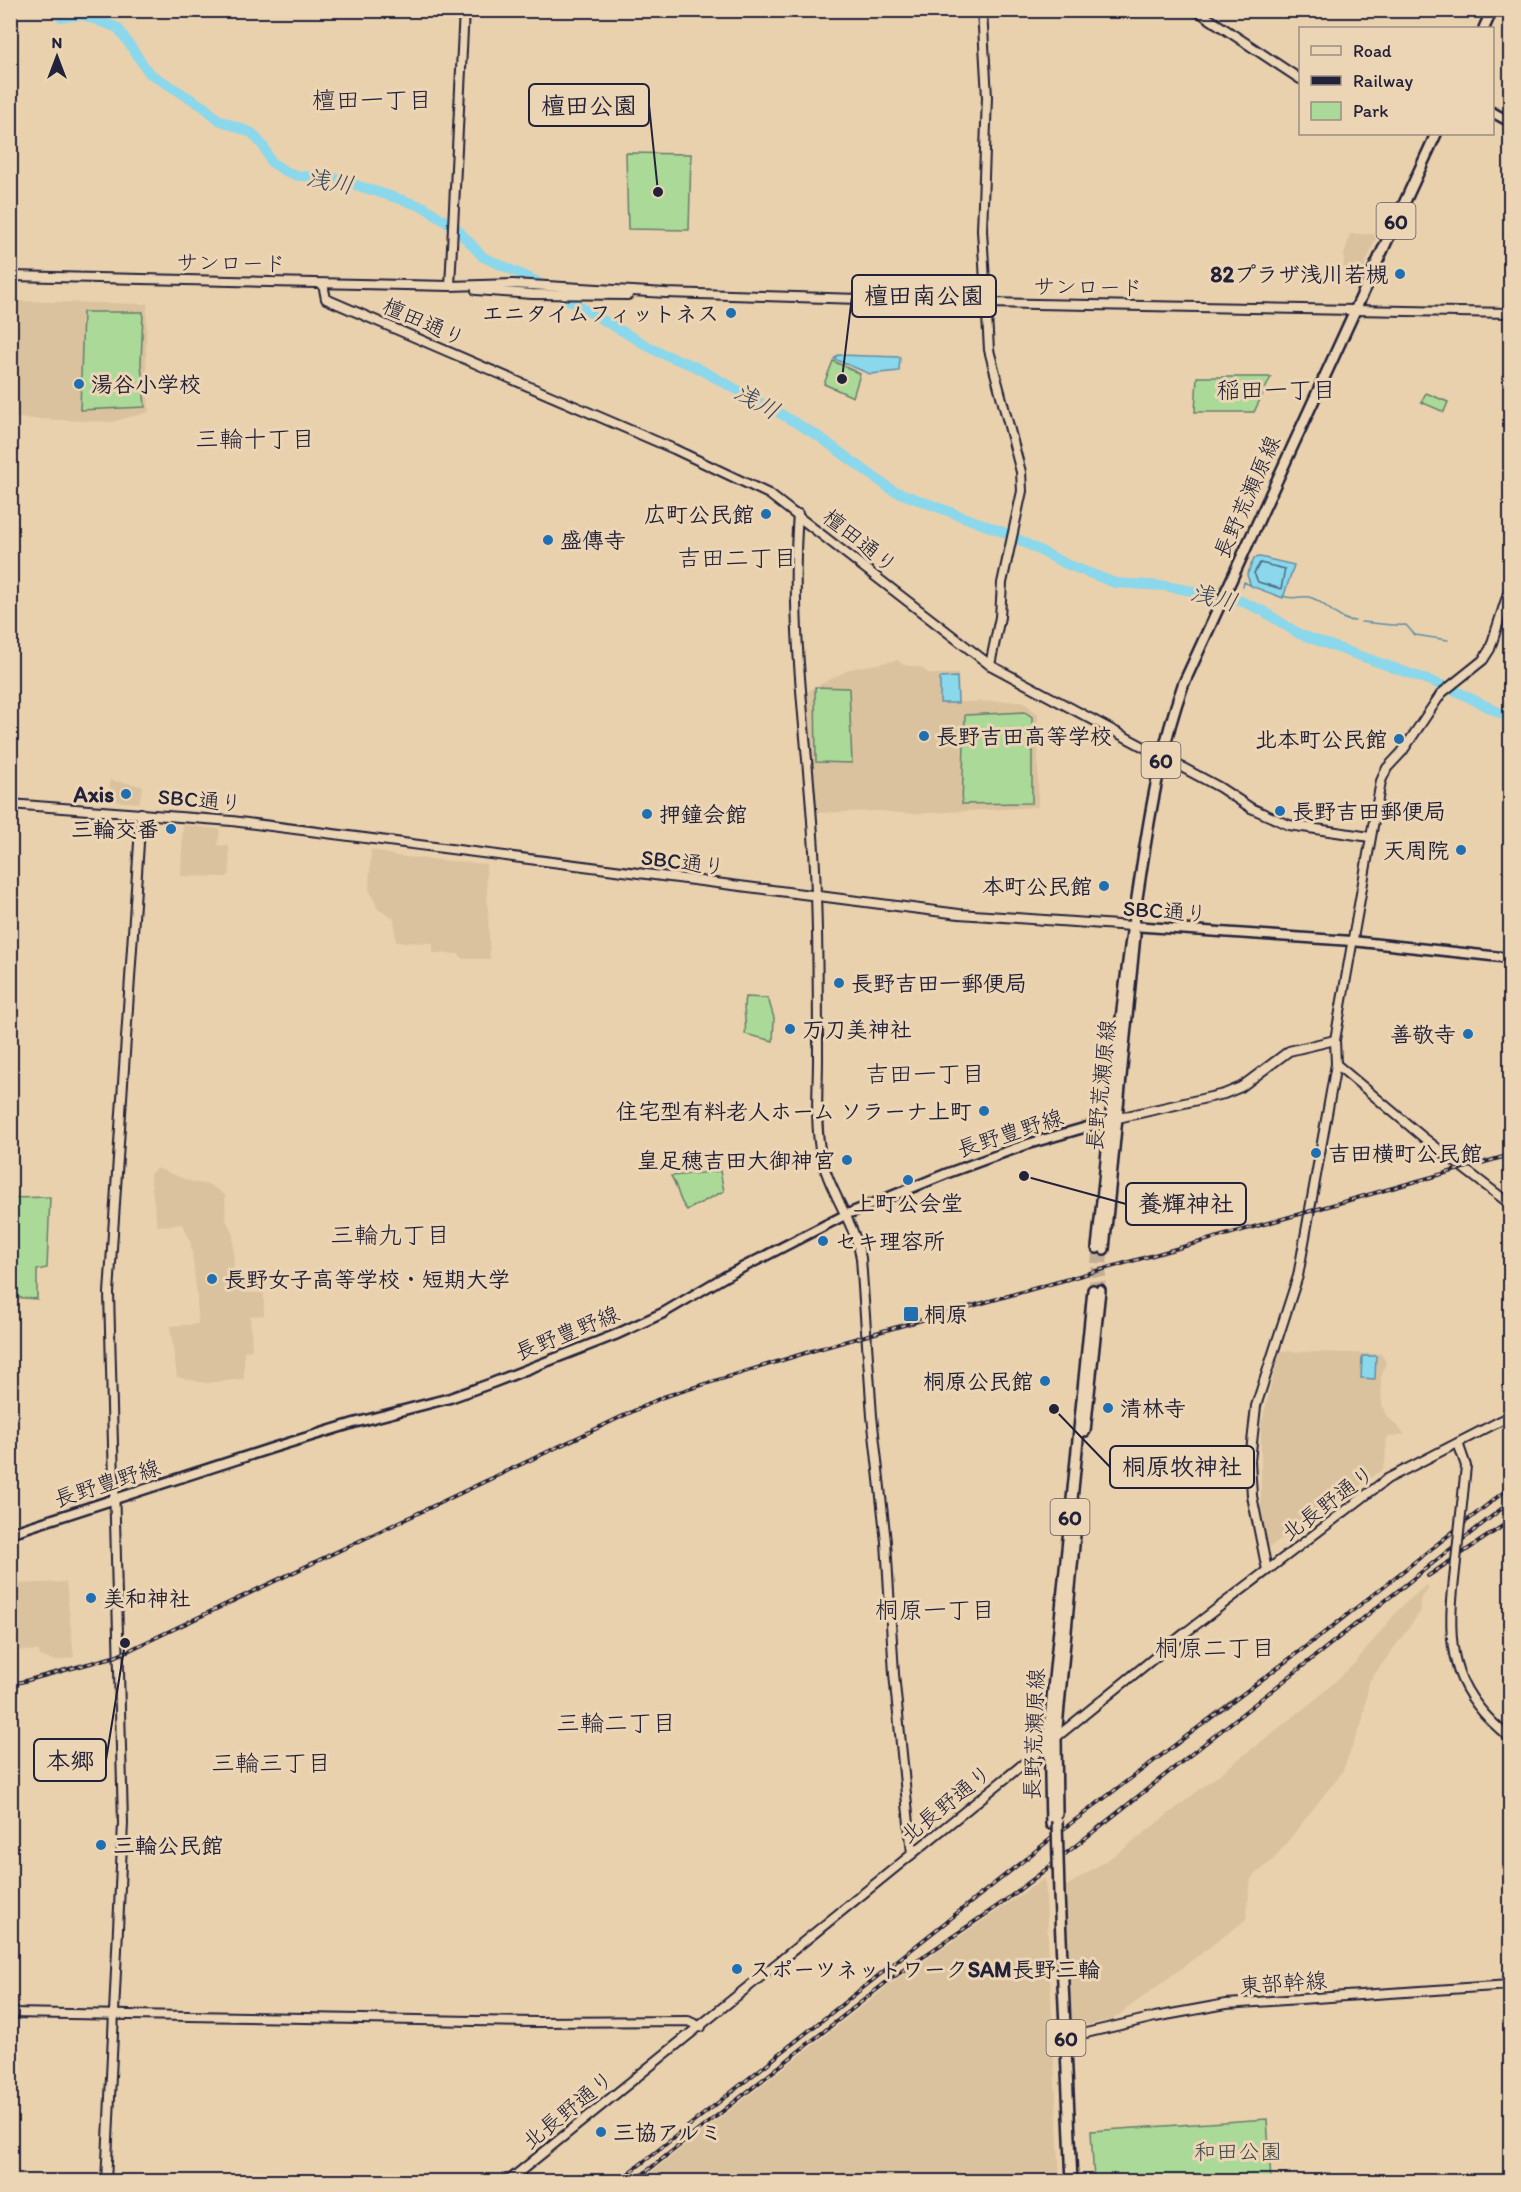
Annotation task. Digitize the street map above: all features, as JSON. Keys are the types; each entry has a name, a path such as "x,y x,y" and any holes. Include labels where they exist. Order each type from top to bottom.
{"main road":[{"path":"1484,27 1492,10"},
{"path":"1494,113 1510,122"},
{"name":"長野荒瀬原線","path":"1101,1248 1136,935 1132,926 1161,757 1183,685 1436,135"},
{"name":"SBC通り","path":"1132,926 1352,941 1510,958"},
{"name":"長野豊野線","path":"10,1533 113,1502 323,1432 450,1398 615,1335 846,1215 948,1173 1114,1119"},
{"name":"長野荒瀬原線","path":"1072,2181 1056,1894 1052,1741 1096,1290"},
{"name":"長野荒瀬原線","path":"1063,2038 1067,2181"}],"street":[{"path":"450,286 464,10"},
{"path":"982,10 987,98 982,230 992,368 1022,472 1022,491 1002,583 1000,617 990,665"},
{"path":"1196,10 1299,78"},
{"name":"サンロード","path":"10,276 323,284 450,286 513,284 627,293"},
{"name":"檀田通り","path":"323,284 326,299 674,449 769,494 798,514 990,665 1219,787 1251,808 1288,825 1370,837"},
{"name":"サンロード","path":"450,286 532,294 666,293 987,303 1356,308 1510,313"},
{"path":"798,514 794,558 795,618 813,816 816,896 817,1126 823,1167 858,1239 861,1258 872,1416 886,1542 893,1657 912,1854"},
{"path":"1267,1570 1252,1496 1250,1461 1256,1406 1298,1276 1336,1064 1335,1040 1370,837 1384,775 1442,693 1483,660 1490,649 1510,587"},
{"name":"SBC通り","path":"10,804 232,821 959,915 1132,926"},
{"path":"106,2181 123,1823 109,1293 141,813"},
{"path":"1114,1119 1224,1094 1241,1087 1289,1051 1335,1040"},
{"path":"1336,1064 1424,1138 1510,1204"},
{"name":"北長野通り","path":"507,2181 1185,1633 1267,1570 1387,1479 1510,1416"},
{"path":"1458,1443 1466,1466 1450,1639 1456,1666 1474,1701 1490,1722 1510,1738"},
{"name":"東部幹線","path":"1063,2038 1226,2004 1510,1985"},
{"path":"10,2013 115,2017 688,2021 700,2027"}],"shaded area":[{"path":"1350,234 1374,234 1376,238 1358,282 1343,281 1344,255"},
{"name":"湯谷小学校","path":"11,301 147,304 146,360 149,412 112,422 11,418"},
{"name":"長野吉田高等学校","path":"898,660 903,665 920,667 930,674 958,674 959,702 1022,701 1038,714 1038,807 912,814 880,811 814,813 806,692 850,669"},
{"name":"Axis","path":"109,780 143,786 139,803 112,801"},
{"path":"183,825 220,829 218,845 229,846 230,873 227,877 181,876"},
{"path":"371,849 395,856 486,864 490,959 463,959 459,954 433,953 433,943 396,942 394,919 378,909 369,889"},
{"name":"長野女子高等学校・短期大学","path":"157,1168 192,1182 210,1185 225,1195 226,1220 233,1232 234,1266 228,1283 248,1283 248,1293 264,1293 264,1315 250,1316 252,1350 244,1351 244,1379 205,1383 177,1377 170,1326 198,1324 197,1296 191,1244 183,1224 157,1226 150,1174"},
{"path":"1279,1351 1381,1354 1386,1362 1381,1378 1382,1405 1386,1415 1405,1434 1387,1437 1385,1463 1382,1470 1268,1548 1261,1511 1261,1426"},
{"path":"66,1582 74,1657 55,1661 40,1656 39,1651 11,1650 11,1600 17,1599 15,1584"},
{"path":"1426,1585 1429,1588 1420,1601 1421,1611 1369,1682 1362,1723 1342,1772 1273,1860 1251,1878 1246,1920 1112,2020 1075,2027 1070,2022 1065,1887 1121,1851 1317,1698 1354,1664 1399,1609"},
{"path":"1045,1878 1060,2181 640,2181 892,1983"}],"green space":[{"path":"626,153 691,154 689,230 628,229"},
{"path":"83,312 143,312 141,364 145,407 80,410"},
{"path":"833,361 860,374 853,397 824,384"},
{"path":"1197,377 1271,377 1254,412 1195,412"},
{"path":"1426,393 1448,402 1444,412 1421,402"},
{"path":"815,687 849,688 852,763 816,762"},
{"path":"1025,712 1032,717 1032,803 962,804 965,715"},
{"path":"745,997 768,998 774,1018 773,1041 745,1034"},
{"path":"720,1171 724,1191 687,1210 681,1202 671,1176"},
{"path":"50,1197 47,1268 37,1270 37,1299 11,1297 11,1198"},
{"name":"和田公園","path":"1267,2119 1271,2181 1094,2181 1091,2131"}],"water":[{"path":"838,355 900,357 899,371 870,374 834,359"},
{"path":"1260,557 1294,565 1283,598 1251,586 1247,575 1254,558"},
{"path":"957,677 958,703 940,703 940,678"},
{"path":"1362,1356 1376,1356 1375,1379 1361,1378"}],"waterway":[{"name":"浅川","path":"55,10 61,17 83,15 118,28 149,73 204,107 219,120 252,133 264,147 271,162 285,171 299,176 331,177 424,207 457,229 483,257 534,280 658,352 694,366 781,414 818,436 892,490 1006,533 1066,564 1115,583 1165,586 1237,599 1263,611 1299,634 1450,688 1510,718"},
{"path":"1243,586 1244,582 1250,585"},
{"path":"1283,596 1312,598 1343,618 1355,621"},
{"path":"1361,622 1406,625 1415,635 1448,640"}],"tunnel":[{"path":"1093,1290 1097,1248"},
{"path":"1100,1290 1104,1249"}],"railway":[{"path":"10,1685 117,1656 663,1397 815,1350 1510,1155"},
{"path":"618,2182 1062,1830 1333,1626 1510,1487"},
{"path":"633,2182 889,1980 1002,1903 1045,1870 1510,1502"},
{"path":"1428,1576 1510,1521"}],"place":[{"name":"檀田公園","path":"658,192"},
{"name":"82プラザ浅川若槻","path":"1400,274"},
{"name":"エニタイムフィットネス","path":"731,313"},
{"name":"檀田南公園","path":"842,379"},
{"name":"湯谷小学校","path":"79,384"},
{"name":"広町公民館","path":"766,514"},
{"name":"盛傳寺","path":"548,540"},
{"name":"長野吉田高等学校","path":"924,736"},
{"name":"北本町公民館","path":"1399,739"},
{"name":"Axis","path":"126,794"},
{"name":"長野吉田郵便局","path":"1280,811"},
{"name":"押鐘会館","path":"647,814"},
{"name":"三輪交番","path":"171,829"},
{"name":"天周院","path":"1461,850"},
{"name":"本町公民館","path":"1104,886"},
{"name":"長野吉田一郵便局","path":"839,983"},
{"name":"万刀美神社","path":"790,1029"},
{"name":"善敬寺","path":"1468,1034"},
{"name":"住宅型有料老人ホーム ソラーナ上町","path":"984,1111"},
{"name":"吉田横町公民館","path":"1316,1153"},
{"name":"皇足穂吉田大御神宮","path":"847,1160"},
{"name":"養輝神社","path":"1024,1176"},
{"name":"上町公会堂","path":"908,1180"},
{"name":"セキ理容所","path":"823,1241"},
{"name":"長野女子高等学校・短期大学","path":"212,1279"},
{"name":"桐原","path":"911,1314"},
{"name":"桐原公民館","path":"1045,1381"},
{"name":"清林寺","path":"1108,1408"},
{"name":"桐原牧神社","path":"1054,1409"},
{"name":"美和神社","path":"91,1598"},
{"name":"本郷","path":"125,1643"},
{"name":"三輪公民館","path":"101,1845"},
{"name":"スポーツネットワークSAM長野三輪","path":"737,1969"},
{"name":"三協アルミ","path":"601,2132"}],"district":[{"name":"檀田一丁目","path":"372,99"},
{"name":"稲田一丁目","path":"1276,389"},
{"name":"三輪十丁目","path":"255,438"},
{"name":"吉田二丁目","path":"737,557"},
{"name":"吉田一丁目","path":"925,1073"},
{"name":"三輪九丁目","path":"390,1234"},
{"name":"桐原一丁目","path":"935,1609"},
{"name":"桐原二丁目","path":"1215,1647"},
{"name":"三輪二丁目","path":"616,1722"},
{"name":"三輪三丁目","path":"271,1762"}]}
